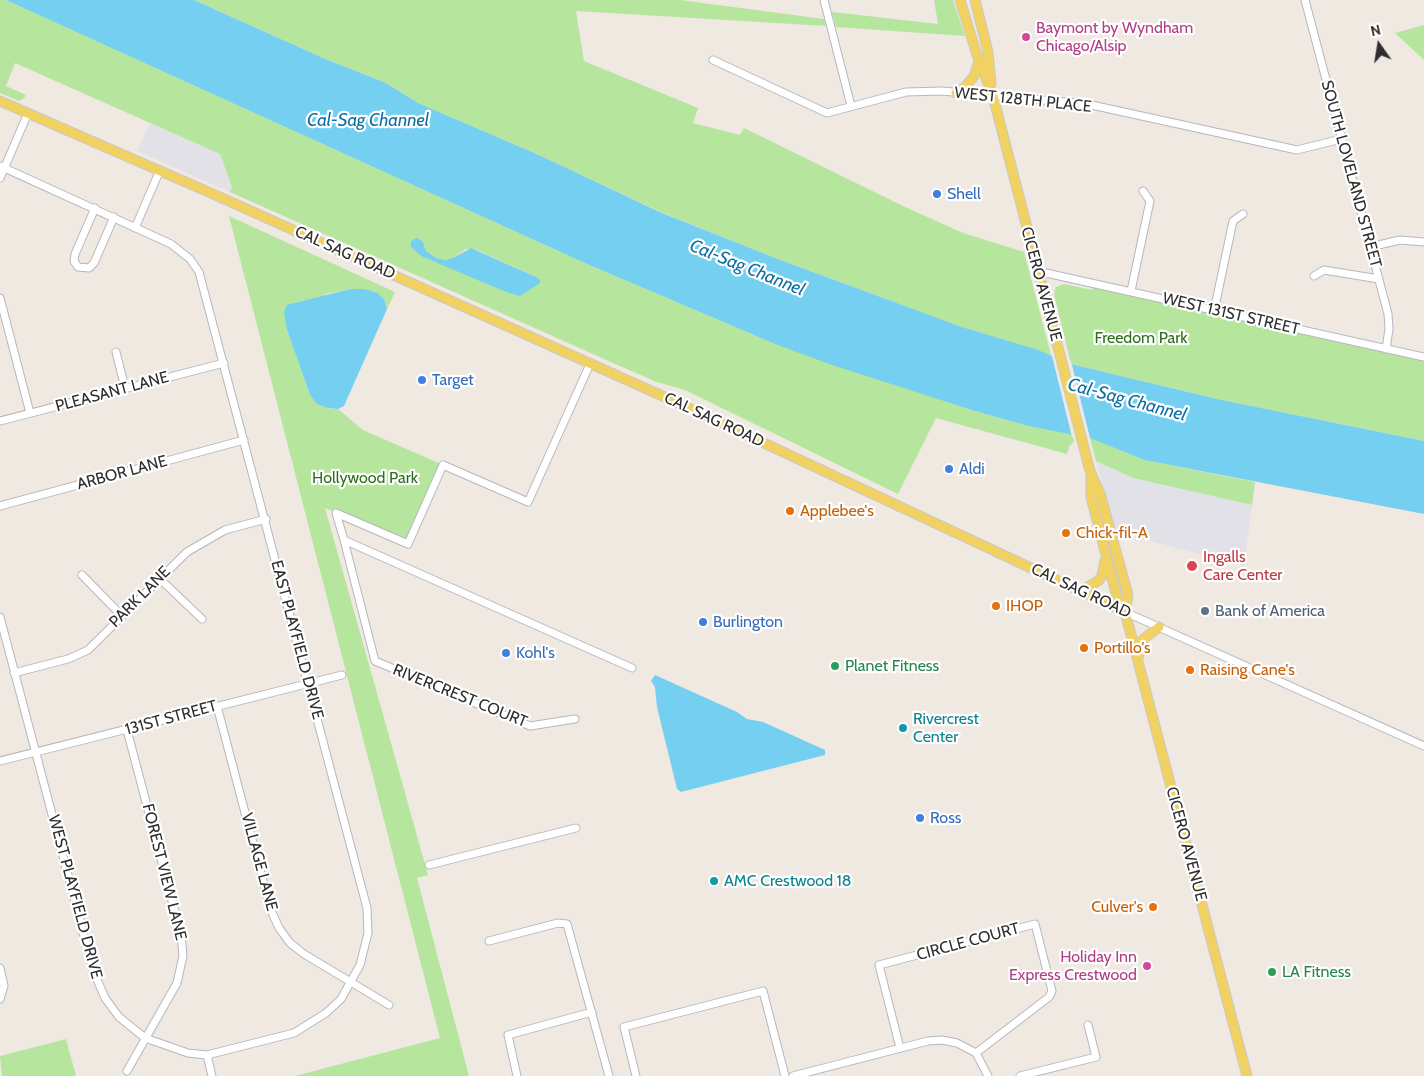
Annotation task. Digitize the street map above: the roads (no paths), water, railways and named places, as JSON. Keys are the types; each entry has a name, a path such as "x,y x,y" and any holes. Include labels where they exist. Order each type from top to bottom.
{"main road":[{"name":"CICERO AVENUE","path":"960,0 979,62 993,96"},
{"name":"CICERO AVENUE","path":"975,0 988,52 993,96 1037,271 1090,471 1100,493 1128,595 1125,612"},
{"path":"956,93 965,87 974,76 979,62"},
{"name":"CAL SAG ROAD","path":"0,101 160,170 590,364 1125,612"},
{"name":"CICERO AVENUE","path":"1090,471 1091,497 1117,596 1125,612 1138,660 1247,1076"},
{"path":"1080,591 1090,587 1102,576 1106,563 1104,547"},
{"path":"1138,660 1141,641 1159,627"}],"street":[{"path":"824,0 851,106"},
{"name":"SOUTH LOVELAND STREET","path":"1304,0 1388,314 1389,329 1386,349"},
{"name":"WEST 128TH PLACE","path":"713,60 827,113 906,92 956,93 1087,104 1296,150 1341,139"},
{"path":"0,178 2,167 28,113"},
{"name":"EAST PLAYFIELD DRIVE","path":"2,167 171,244 190,259 199,272 266,519 367,908 366,946 352,983 341,998 319,1019 294,1033 268,1041"},
{"path":"135,228 160,170"},
{"path":"1131,291 1150,201 1142,191"},
{"path":"95,208 75,254 74,261 78,267 89,268 94,263 114,217"},
{"path":"1214,311 1233,221 1243,214"},
{"path":"1370,247 1400,240 1424,242"},
{"path":"1314,276 1324,270 1379,279"},
{"name":"WEST 131ST STREET","path":"1037,271 1424,357"},
{"path":"0,298 30,413"},
{"path":"116,352 125,388"},
{"name":"PLEASANT LANE","path":"0,421 224,363"},
{"path":"590,364 528,502 444,465 408,544 336,512 344,540 632,668"},
{"name":"ARBOR LANE","path":"0,506 244,440"},
{"name":"PARK LANE","path":"14,673 68,659 88,650 179,558 205,540 225,530 266,519"},
{"name":"RIVERCREST COURT","path":"344,540 375,661 530,726 575,719"},
{"path":"82,575 122,616"},
{"path":"159,578 202,619"},
{"name":"CAL SAG ROAD","path":"1125,612 1424,746"},
{"name":"WEST PLAYFIELD DRIVE","path":"0,617 95,979 120,1017 145,1038 188,1053 207,1055 268,1041"},
{"name":"131ST STREET","path":"0,761 342,674"},
{"name":"VILLAGE LANE","path":"217,706 274,918 290,943 389,1005"},
{"name":"FOREST VIEW LANE","path":"127,730 182,945 182,965 177,983 127,1071"},
{"path":"429,865 576,828"},
{"path":"489,941 558,923 567,924 570,928 609,1076"},
{"name":"CIRCLE COURT","path":"900,1048 879,965 1035,924 1052,991 1049,997 976,1053"},
{"path":"0,968 4,986 0,999"},
{"path":"636,1076 624,1027 763,991 785,1076"},
{"path":"517,1076 508,1035 592,1012"},
{"path":"1020,1076 1096,1057 1088,1025"},
{"path":"793,1076 928,1041 942,1040 957,1043 976,1053 988,1076"},
{"path":"207,1055 212,1076"}],"water":[{"name":"Cal-Sag Channel","path":"6,0 194,0 323,58 386,83 418,103 539,155 662,213 783,261 962,327 1038,350 1071,364 1217,399 1424,441 1424,514 1144,460 1090,438 1028,426 832,365 775,344 587,264"},
{"path":"417,238 423,242 426,251 436,258 445,260 453,258 471,248 536,277 540,280 540,283 520,296 506,292 421,256 410,246 412,240"},
{"path":"350,289 365,289 377,293 384,299 387,309 344,406 338,409 328,408 317,404 310,395 287,330 284,312 287,305"},
{"path":"655,675 737,712 747,719 763,722 825,750 825,755 681,792 677,789 657,707 655,687 651,681"}],"place":[{"name":"Baymont by Wyndham Chicago/Alsip","path":"1026,37"},
{"name":"Shell","path":"937,194"},
{"name":"Target","path":"422,380"},
{"name":"Aldi","path":"949,469"},
{"name":"Applebee's","path":"790,511"},
{"name":"Chick-fil-A","path":"1066,533"},
{"name":"Ingalls Care Center","path":"1192,566"},
{"name":"IHOP","path":"996,606"},
{"name":"Bank of America","path":"1205,611"},
{"name":"Burlington","path":"703,622"},
{"name":"Portillo's","path":"1084,648"},
{"name":"Kohl's","path":"506,653"},
{"name":"Planet Fitness","path":"835,666"},
{"name":"Raising Cane's","path":"1190,670"},
{"name":"Rivercrest Center","path":"903,728"},
{"name":"Ross","path":"920,818"},
{"name":"AMC Crestwood 18","path":"714,881"},
{"name":"Culver's","path":"1153,907"},
{"name":"Holiday Inn Express Crestwood","path":"1147,966"},
{"name":"LA Fitness","path":"1272,972"}],"park label":[{"name":"Freedom Park","path":"1141,338"},
{"name":"Hollywood Park","path":"365,478"}]}
